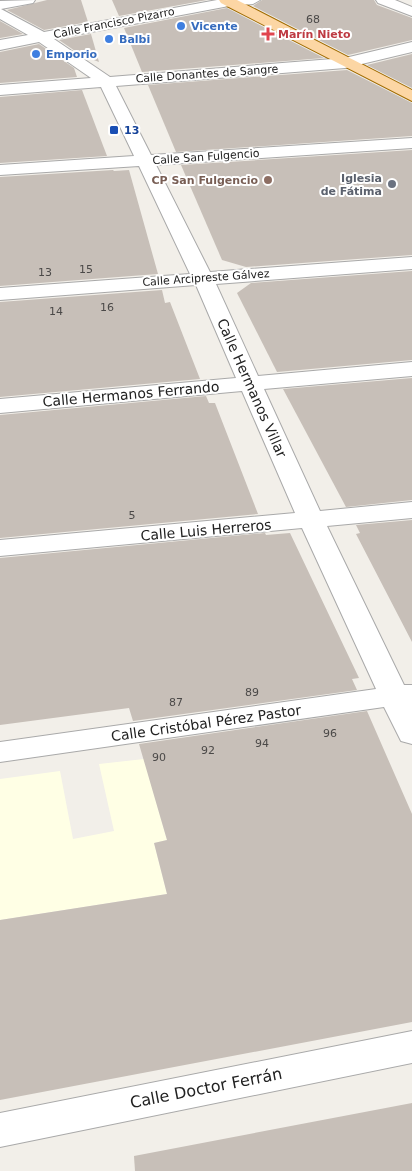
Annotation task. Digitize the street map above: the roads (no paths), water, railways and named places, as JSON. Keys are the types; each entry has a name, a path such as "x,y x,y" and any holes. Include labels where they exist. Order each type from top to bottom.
{"main road":[{"path":"254,0 323,34"},
{"path":"228,1 412,96"},
{"path":"348,46 389,66"}],"street":[{"path":"0,5 28,0"},
{"name":"Calle Francisco Pizarro","path":"0,45 228,1 254,0"},
{"path":"383,0 412,12"},
{"path":"0,13 41,37 106,81"},
{"name":"Calle Donantes de Sangre","path":"0,90 345,63 412,48"},
{"name":"Calle Hermanos Villar","path":"106,81 202,278 311,520 403,695 412,734"},
{"name":"Calle San Fulgencio","path":"0,170 412,143"},
{"name":"Calle Arcipreste Gálvez","path":"0,294 412,263"},
{"name":"Calle Hermanos Ferrando","path":"0,406 412,369"},
{"name":"Calle Luis Herreros","path":"0,548 412,510"},
{"name":"Calle Cristóbal Pérez Pastor","path":"0,752 403,695"},
{"name":"Calle Doctor Ferrán","path":"0,1130 412,1047"}],"place":[{"name":"Vicente","path":"181,26"},
{"name":"Marín Nieto","path":"268,34"},
{"name":"Balbi","path":"109,39"},
{"name":"Emporio","path":"36,54"},
{"name":"13","path":"114,130"},
{"name":"CP San Fulgencio","path":"268,180"},
{"name":"Iglesia de Fátima","path":"392,184"}]}
